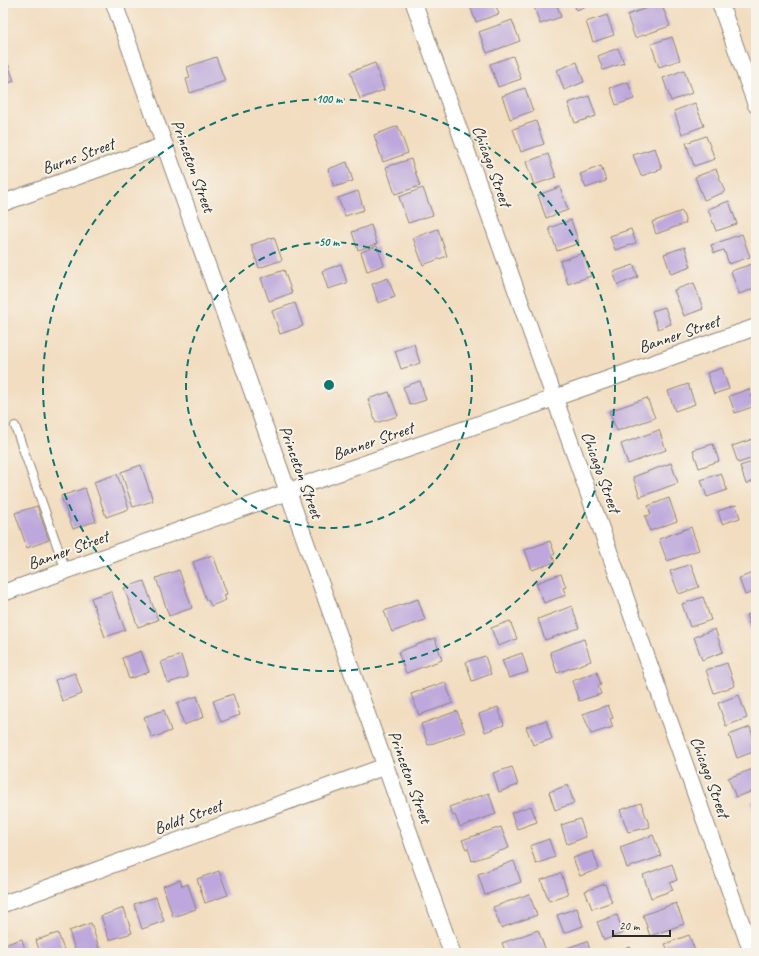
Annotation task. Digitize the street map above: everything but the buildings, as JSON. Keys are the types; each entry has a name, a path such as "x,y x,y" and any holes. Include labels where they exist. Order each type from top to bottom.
{"street":[{"name":"Princeton Street","path":"114,3 452,953"},
{"name":"Chicago Street","path":"414,3 752,953"},
{"path":"720,3 756,105"},
{"name":"Burns Street","path":"3,203 165,145"},
{"name":"Banner Street","path":"3,593 288,492 308,483 756,327"},
{"name":"Boldt Street","path":"3,904 386,766"}],"lane":[{"path":"15,426 66,571"}]}
